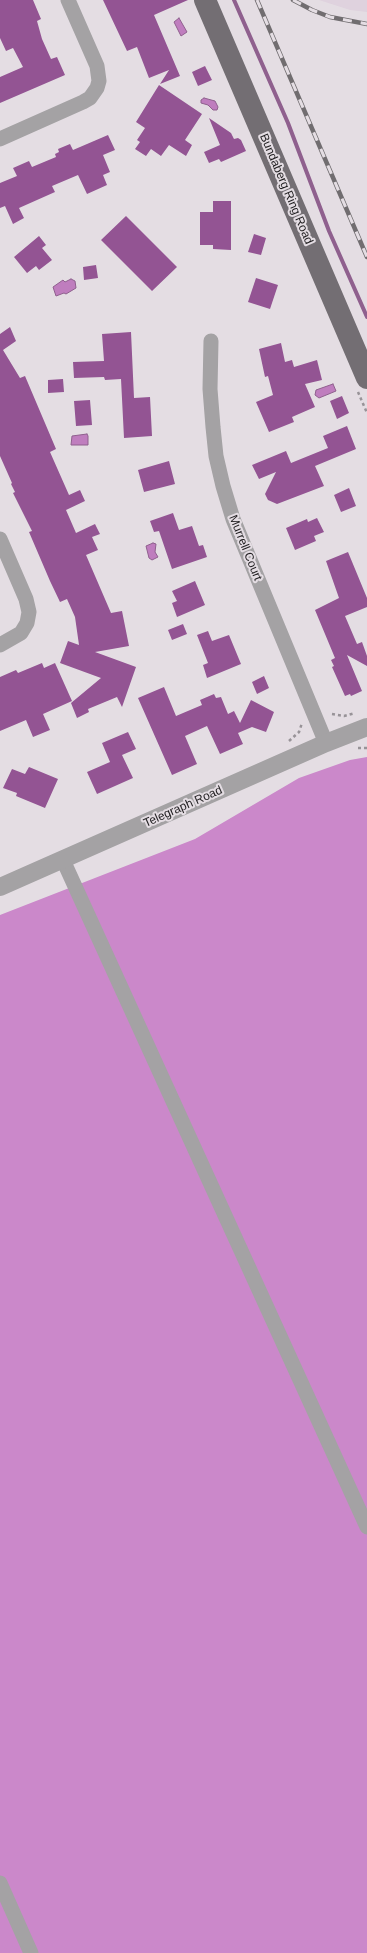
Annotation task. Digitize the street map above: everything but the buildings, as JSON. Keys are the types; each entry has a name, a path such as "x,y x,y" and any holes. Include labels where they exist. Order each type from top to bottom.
{"main road":[{"name":"Bundaberg Ring Road","path":"205,0 367,378"}],"street":[{"path":"0,139 83,102 103,90 99,81 97,66 68,0"},
{"name":"Murrell Court","path":"211,341 210,389 213,427 216,456 223,486 233,520 326,743"},
{"path":"0,539 26,599 31,624 16,637 0,645"},
{"name":"Telegraph Road","path":"0,887 326,743 364,720"},
{"path":"62,860 367,1527"},
{"path":"0,1883 30,1953"}],"path":[{"path":"332,714 364,720"},
{"path":"287,742 299,732 302,722 305,722"}],"shaded area":[{"path":"319,0 367,0 367,12 350,10"},
{"path":"179,18 187,32 181,36 174,22"},
{"path":"204,98 215,101 218,107 217,110 213,110 208,105 201,103 201,100"},
{"path":"71,279 75,281 76,288 66,294 64,293 56,296 53,287 63,280 65,282"},
{"path":"333,384 336,391 319,398 315,395 316,390"},
{"path":"87,434 88,445 71,445 72,436"},
{"path":"153,543 156,544 155,552 158,557 152,560 149,558 146,546"},
{"path":"367,757 367,1953 0,1953 0,915 195,839 299,778 350,760"}],"waterway":[{"path":"234,0 288,123 329,231 367,317"}],"railway":[{"path":"257,0 367,257"},
{"path":"293,0 330,17 367,24"}]}
